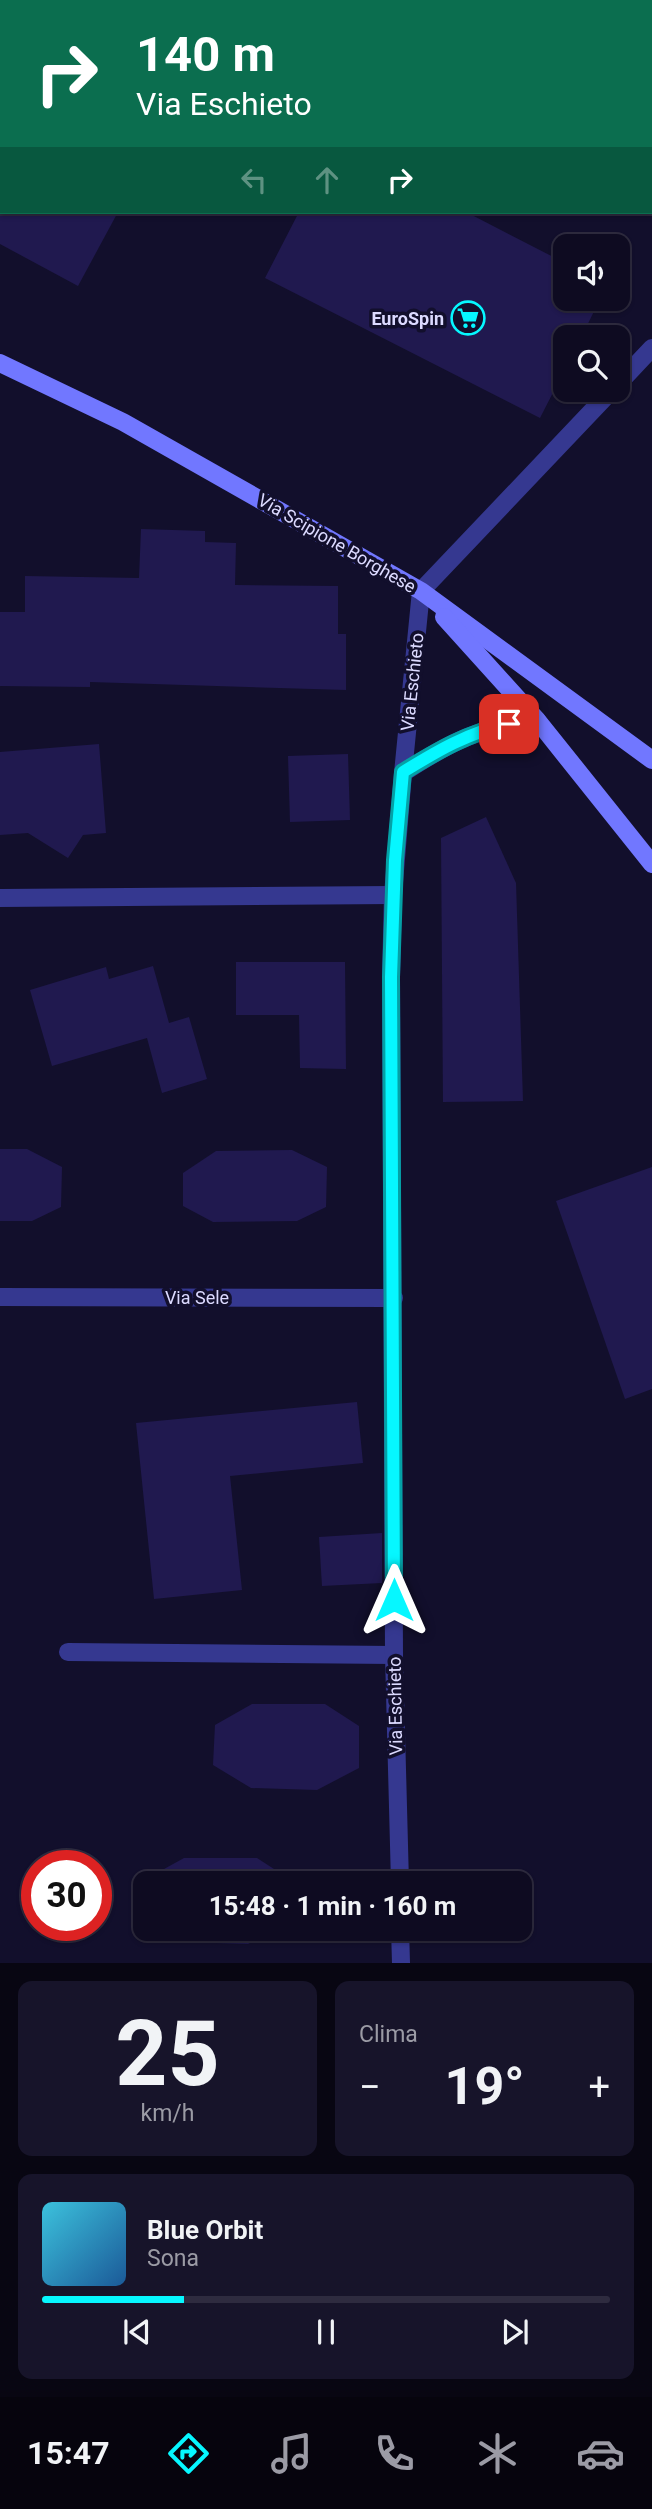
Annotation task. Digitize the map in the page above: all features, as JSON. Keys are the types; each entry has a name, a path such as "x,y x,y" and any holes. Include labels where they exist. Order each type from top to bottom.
{"main road":[{"name":"Via Scipione Borghese","path":"0,363 123,422 421,591 652,760"},
{"path":"421,591 537,720 652,864"}],"street":[{"path":"630,371 652,348"},
{"path":"421,591 601,402"},
{"name":"Via Eschieto","path":"400,1871 394,1655 391,977 393,895 421,591"},
{"path":"403,772 470,734 498,726 537,720"},
{"path":"0,898 393,895"},
{"name":"Via Sele","path":"0,1297 394,1298"},
{"path":"68,1652 394,1655"},
{"path":"400,1941 401,1963"}],"building":[{"path":"0,214 117,214 78,286 0,244"},
{"name":"EuroSpin","path":"298,214 470,214 553,257 553,311 594,311 587,325 553,325 553,393 540,418 265,278"},
{"path":"141,529 205,531 205,542 236,543 235,585 338,586 338,634 346,634 346,690 90,682 90,687 0,686 0,612 25,612 25,576 139,578"},
{"path":"99,744 106,833 83,835 68,858 28,833 0,835 0,752"},
{"path":"348,754 350,820 290,822 288,756"},
{"path":"486,817 516,883 523,1101 443,1102 441,838"},
{"path":"236,962 345,962 346,1069 300,1068 299,1015 236,1015"},
{"path":"153,966 169,1023 189,1017 207,1079 162,1093 147,1038 52,1066 30,990 106,967 109,979"},
{"path":"0,1149 27,1149 62,1167 61,1207 32,1221 0,1221"},
{"path":"292,1150 327,1167 326,1207 297,1221 213,1222 183,1206 183,1173 216,1151"},
{"path":"652,1167 652,1389 625,1399 556,1201"},
{"path":"357,1402 363,1463 230,1476 242,1590 154,1599 136,1423"},
{"path":"382,1533 382,1583 322,1586 319,1537"},
{"path":"252,1704 325,1704 359,1726 359,1768 317,1790 251,1788 213,1765 215,1725"},
{"path":"184,1858 257,1858 277,1871 160,1871"},
{"path":"181,1941 254,1941 248,1944"}],"place":[{"name":"EuroSpin","path":"468,318"}],"route":[{"path":"394,1600 391,977 395,860 403,772 470,734 509,724"}]}
